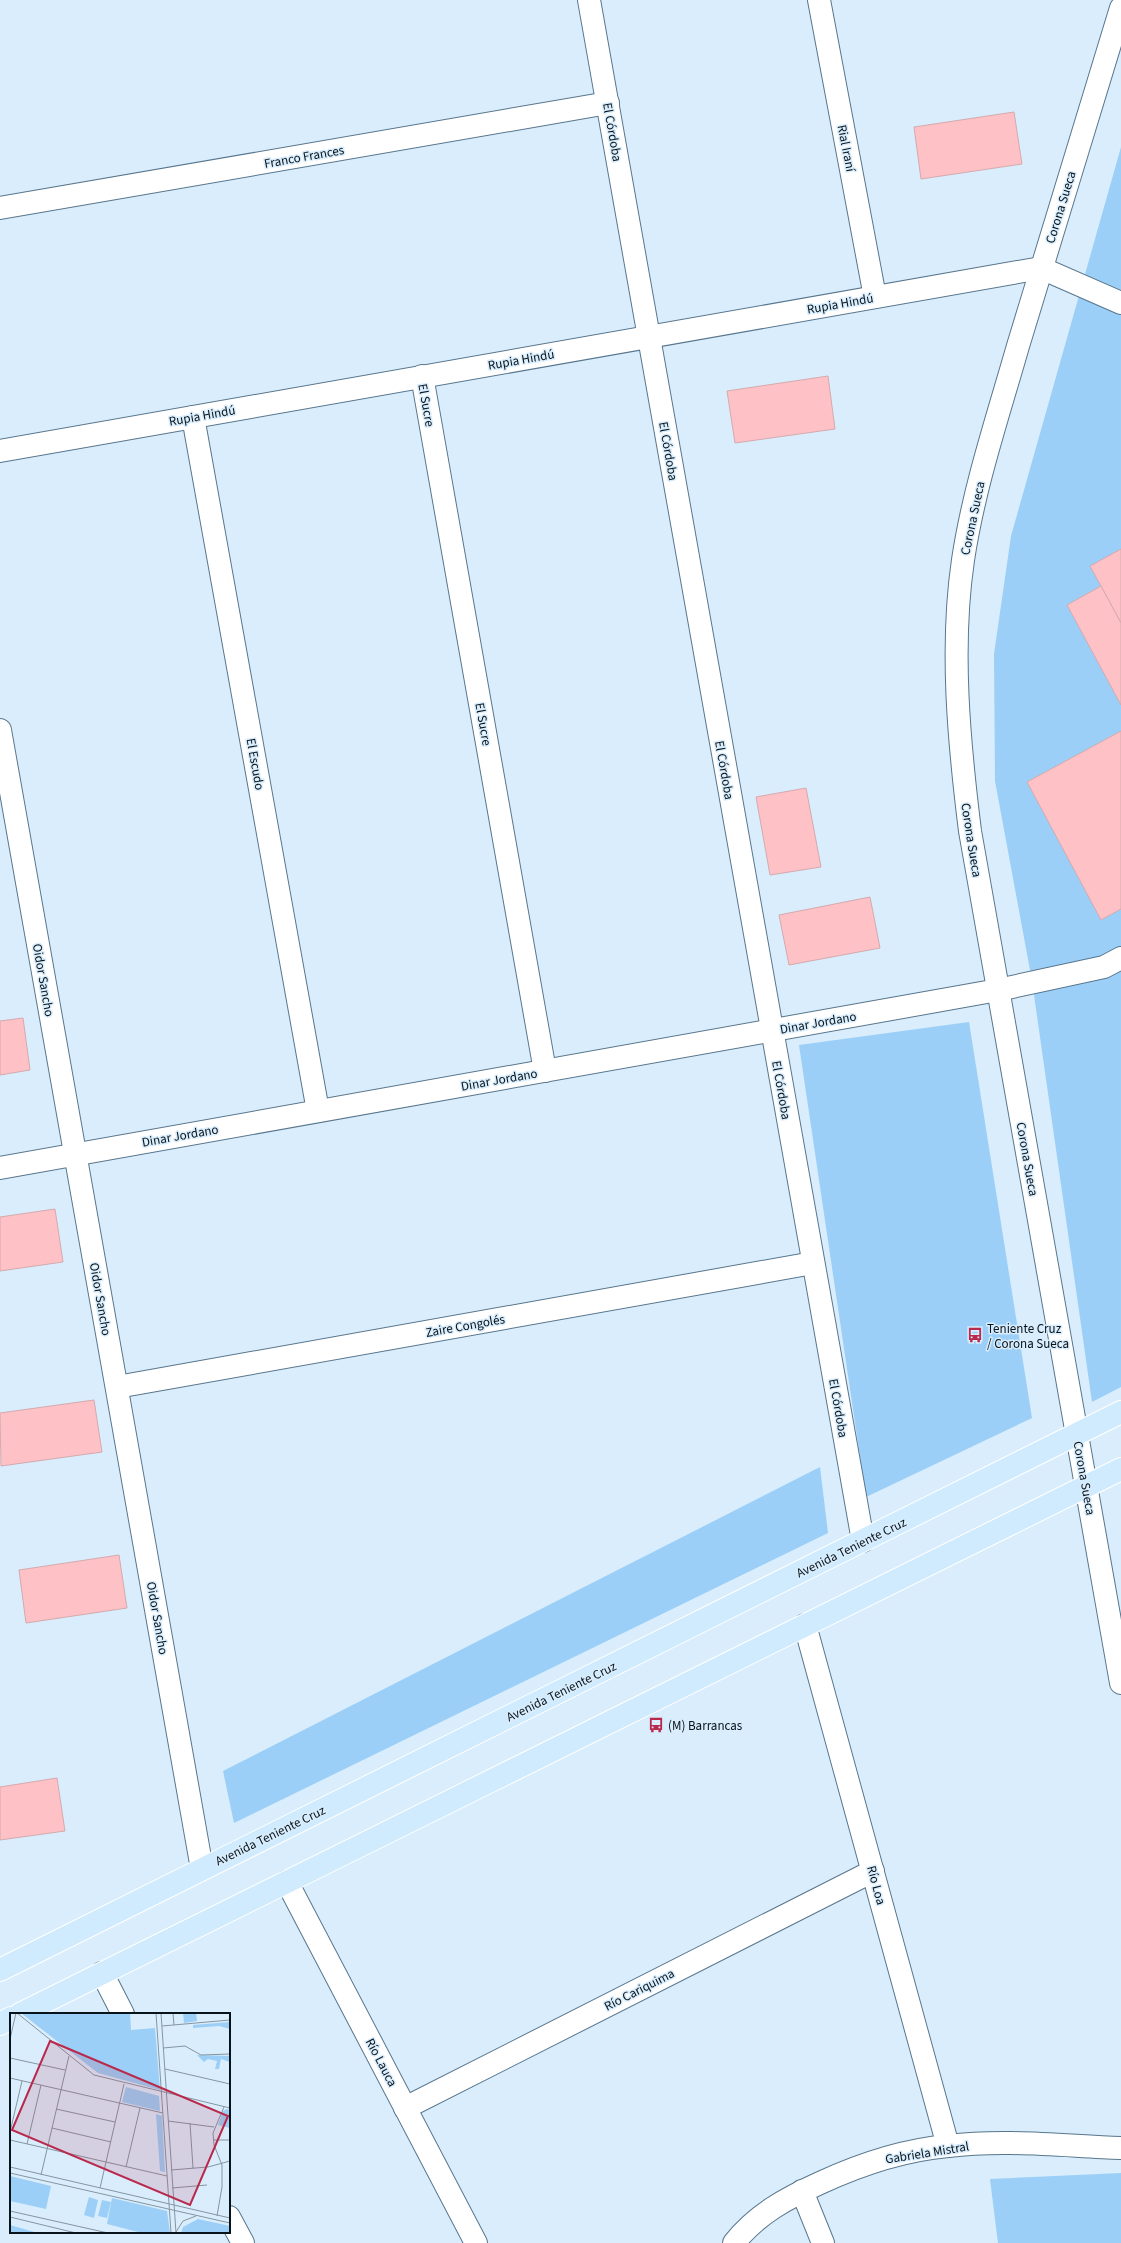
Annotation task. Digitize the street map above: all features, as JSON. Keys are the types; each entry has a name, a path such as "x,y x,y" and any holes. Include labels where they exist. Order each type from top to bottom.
{"main road":[{"name":"Avenida Teniente Cruz","path":"0,1970 1121,1412"},
{"path":"22,2013 1121,1469"},
{"path":"0,2024 10,2019"}],"street":[{"name":"El Córdoba","path":"589,0 812,1263 863,1541"},
{"name":"Rial Iraní","path":"819,0 875,297"},
{"name":"Corona Sueca","path":"1121,8 1041,268 984,462 972,511 963,561 960,595 958,694 962,763 970,831 1121,1683"},
{"name":"Franco Frances","path":"0,208 608,103"},
{"name":"Rupia Hindú","path":"0,450 1041,268"},
{"path":"1041,268 1121,302"},
{"name":"El Sucre","path":"422,376 545,1071"},
{"name":"El Escudo","path":"193,417 318,1111"},
{"name":"Oidor Sancho","path":"0,730 202,1869"},
{"name":"Dinar Jordano","path":"0,1168 998,990 1104,967 1121,958"},
{"name":"Zaire Congolés","path":"117,1387 812,1263"},
{"name":"Río Loa","path":"805,1625 948,2146"},
{"name":"Río Cariquima","path":"405,2108 873,1871"},
{"name":"Río Lauca","path":"287,1882 476,2243"},
{"path":"102,1973 122,2013"},
{"name":"Gabriela Mistral","path":"734,2243 755,2221 771,2208 802,2191 879,2159 948,2146 1024,2144 1121,2148"},
{"path":"802,2191 823,2243"},
{"path":"230,2219 243,2243"}],"shaded area":[{"path":"1121,147 1121,1387 1092,1402 1032,981 995,781 994,654 1011,536"},
{"path":"969,1022 1032,1418 866,1497 799,1045"},
{"path":"820,1467 828,1533 234,1823 223,1771"},
{"path":"1121,2173 1121,2243 998,2243 990,2179"}],"building":[{"path":"1014,112 1022,164 921,179 914,127"},
{"path":"828,376 835,429 735,443 727,391"},
{"path":"1121,549 1121,623 1090,566"},
{"path":"1101,586 1121,623 1121,705 1067,605"},
{"path":"1121,731 1121,909 1101,920 1027,782"},
{"path":"806,788 821,867 770,875 756,797"},
{"path":"870,897 880,948 789,965 779,915"},
{"path":"23,1018 30,1070 0,1075 0,1021"},
{"path":"55,1209 63,1262 0,1271 0,1217"},
{"path":"94,1400 102,1452 1,1466 0,1413"},
{"path":"119,1555 127,1608 26,1623 19,1570"},
{"path":"57,1778 65,1831 0,1840 0,1787"}],"place":[{"name":"Teniente Cruz / Corona Sueca","path":"975,1335"},
{"name":"(M) Barrancas","path":"656,1725"}]}
